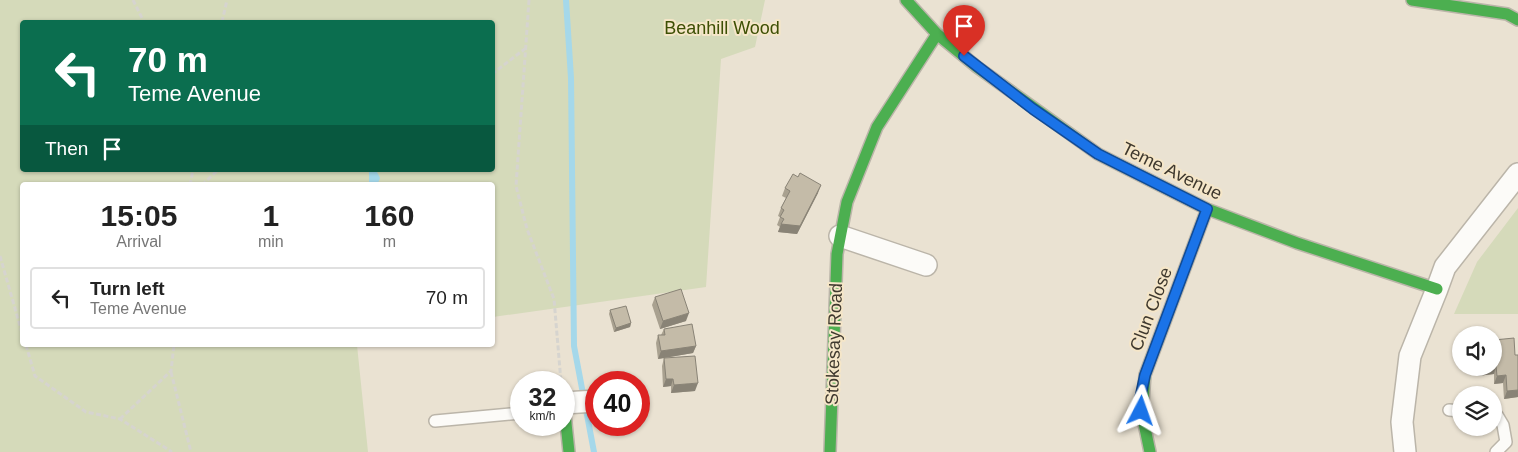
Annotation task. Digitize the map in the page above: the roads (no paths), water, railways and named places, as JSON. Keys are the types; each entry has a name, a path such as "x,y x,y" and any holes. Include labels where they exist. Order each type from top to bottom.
{"street":[{"name":"Teme Avenue","path":"906,0 937,34 1033,109 1098,154 1207,209 1297,243 1436,289"},
{"path":"1412,0 1507,14 1518,20"},
{"name":"Stokesay Road","path":"830,452 837,254 847,202 877,127 937,34"},
{"path":"1405,452 1402,422 1410,356 1436,289 1446,267 1518,174"},
{"name":"Clun Close","path":"1150,452 1142,422 1140,399 1145,375 1207,209"},
{"path":"840,236 926,265"},
{"path":"568,436 569,452"}],"lane":[{"path":"435,421 510,414"},
{"path":"1496,452 1506,442 1502,423"}],"water":[{"path":"369,172 377,172 380,178 378,182 369,182"}],"waterway":[{"path":"566,0 571,78 574,346 594,452"}],"park label":[{"name":"Beanhill Wood","path":"722,28"}]}
